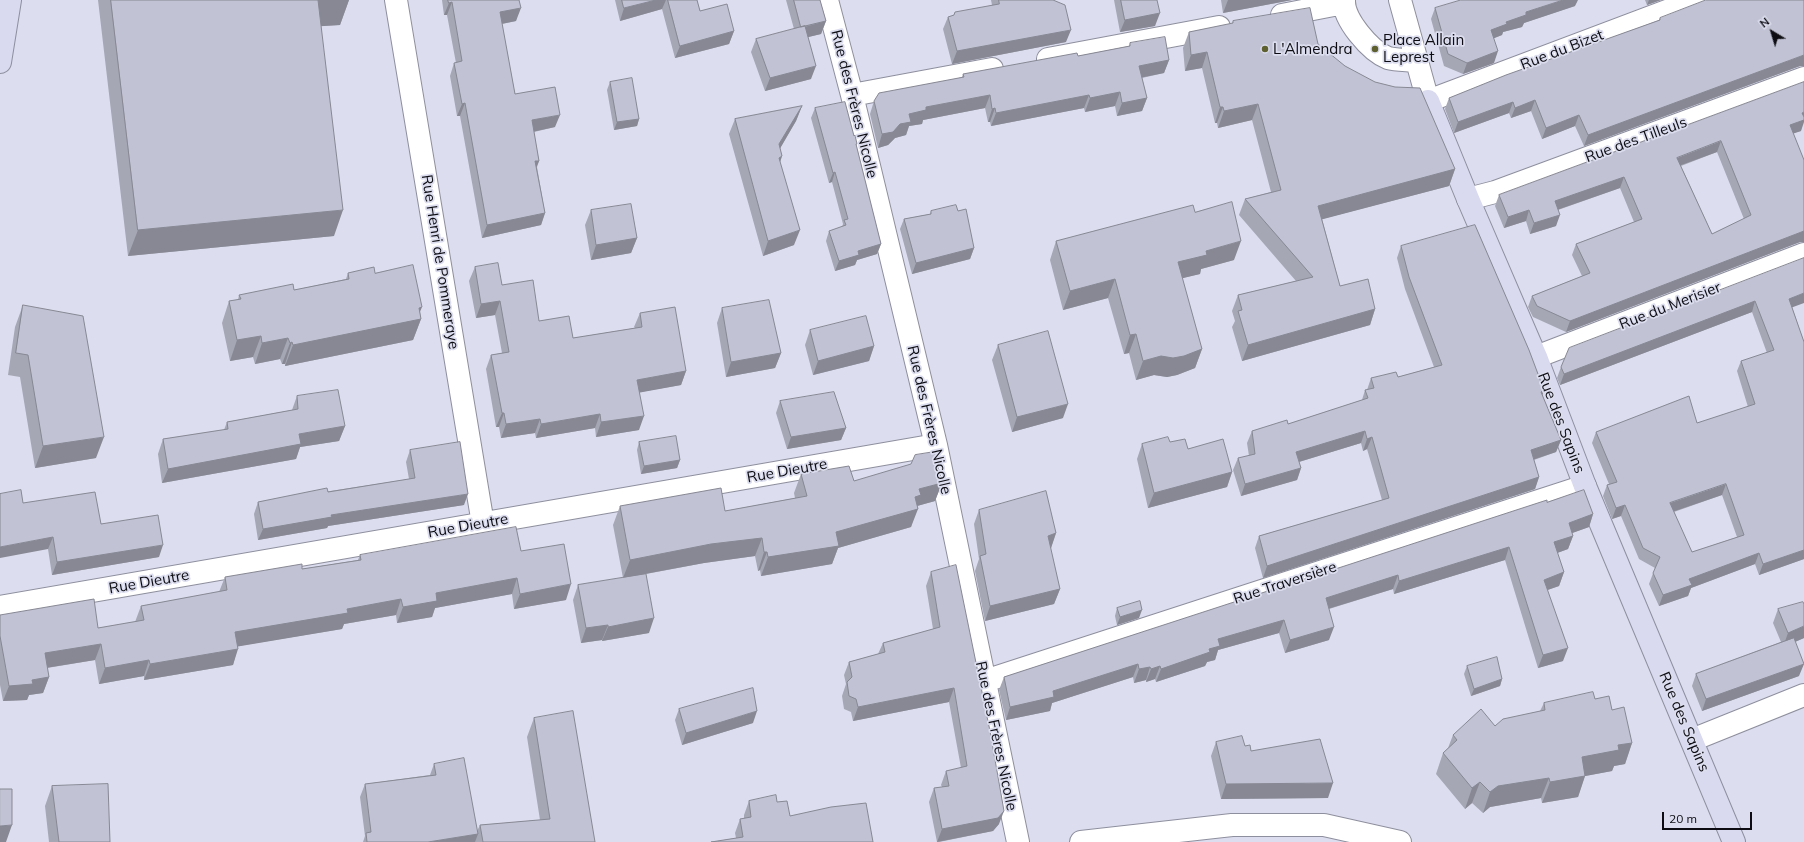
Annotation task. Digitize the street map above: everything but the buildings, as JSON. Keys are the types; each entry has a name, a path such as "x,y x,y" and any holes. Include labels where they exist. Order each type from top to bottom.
{"street":[{"path":"0,62 10,0"},
{"name":"Rue Henri de Pommeraye","path":"396,0 483,524"},
{"name":"Rue des Frères Nicolle","path":"827,0 852,95 936,445 1018,842"},
{"name":"Rue des Sapins","path":"1400,0 1428,100 1468,199 1536,357 1585,486 1734,842"},
{"name":"Rue du Bizet","path":"1428,100 1696,0"},
{"path":"1260,19 1344,2 1352,25 1367,42 1388,58 1416,61"},
{"path":"852,95 1236,23"},
{"name":"Rue des Tilleuls","path":"1468,199 1495,192 1804,78"},
{"name":"Rue du Merisier","path":"1536,357 1804,254"},
{"name":"Rue Dieutre","path":"0,608 936,445"},
{"name":"Rue Traversière","path":"985,681 1585,486"},
{"path":"1692,740 1804,695"},
{"path":"1081,842 1232,825 1324,825 1400,842"}],"place":[{"name":"L'Almendra","path":"1265,49"},
{"name":"Place Allain Leprest","path":"1375,49"}]}
